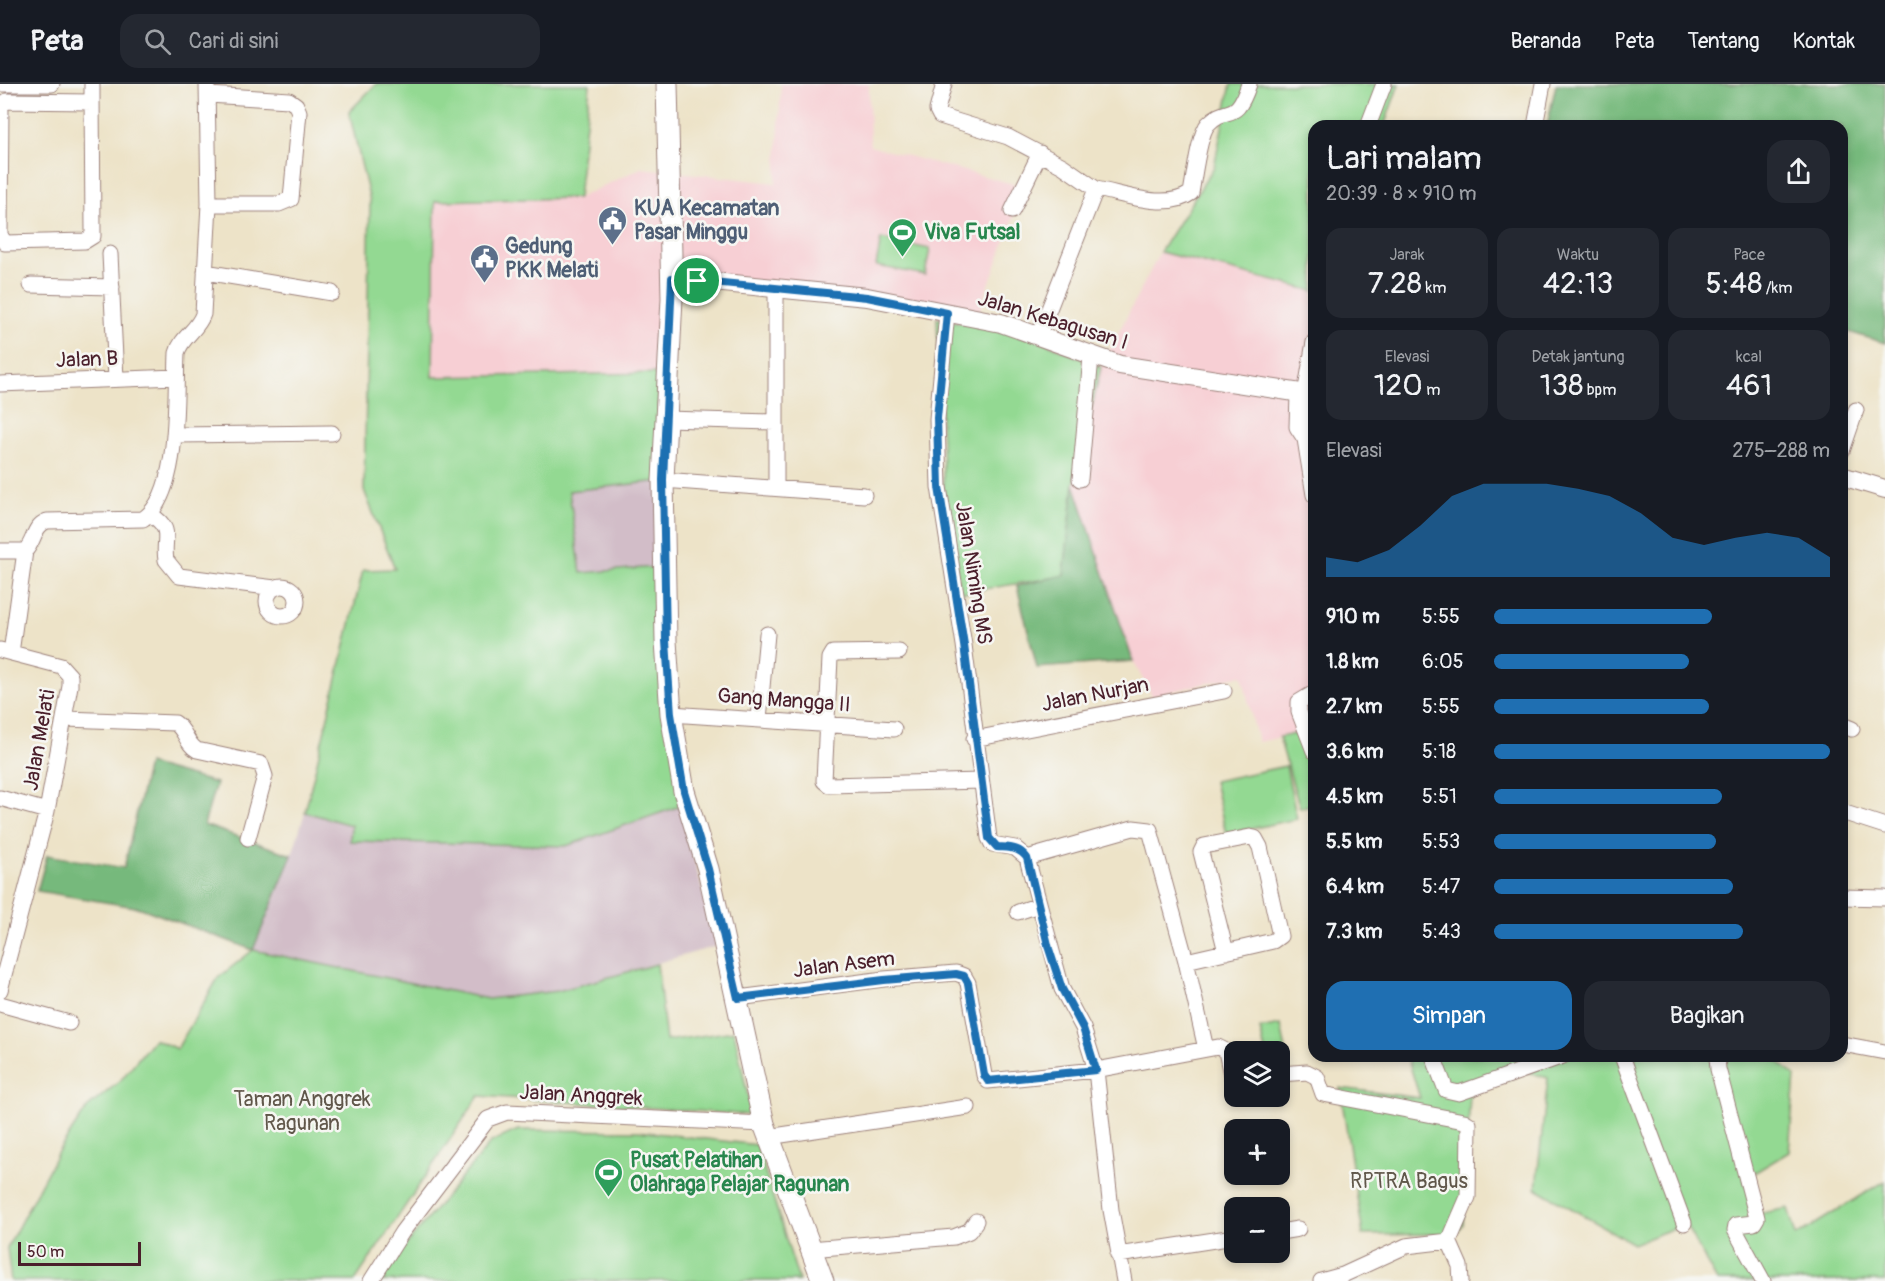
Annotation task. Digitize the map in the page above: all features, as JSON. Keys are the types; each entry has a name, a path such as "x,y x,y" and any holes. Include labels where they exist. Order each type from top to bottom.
{"main road":[{"path":"667,84 672,278 663,480 666,641 671,714 684,791 708,869 766,1131 823,1281"}],"street":[{"path":"1,84 52,84"},
{"path":"92,84 92,102 92,239 5,243 0,235 1,105 3,102 17,100 92,102"},
{"path":"944,84 937,110 940,116 1008,137 1093,184 1096,189 1163,202 1183,199 1191,193 1205,129 1214,120 1237,110 1243,103 1249,84"},
{"path":"1370,120 1384,84"},
{"path":"1536,120 1543,84"},
{"path":"6,651 25,550 30,545 36,528 47,521 133,520 150,514 162,492 175,435 178,346 201,321 208,204 208,89 289,100 296,105 299,112 291,199 279,204 208,204"},
{"path":"1012,211 1040,153"},
{"path":"1038,337 1096,189"},
{"path":"110,254 116,379"},
{"path":"205,272 332,293"},
{"name":"Jalan Kebagusan I","path":"672,278 867,297 1001,323 1091,357 1174,375 1304,394"},
{"path":"31,285 112,287"},
{"path":"776,288 776,488"},
{"name":"Jalan Niming MS","path":"947,313 937,418 937,457 943,517 964,645 974,739 989,838 997,847 1015,848 1023,852 1027,858"},
{"path":"1080,479 1091,357"},
{"path":"1308,373 1297,427 1305,439 1308,458"},
{"name":"Jalan B","path":"0,384 176,377"},
{"path":"1848,433 1856,410"},
{"path":"666,418 775,422"},
{"path":"175,435 332,433"},
{"path":"1848,478 1885,489"},
{"path":"663,480 864,495"},
{"path":"150,514 163,525 168,534 166,560 179,576 275,588"},
{"path":"0,551 25,550"},
{"path":"759,719 767,634"},
{"name":"Jalan Melati","path":"0,990 47,812 66,719 70,686 68,672 61,666 6,651"},
{"path":"898,652 833,653 830,658 823,776 829,785 981,781"},
{"name":"Jalan Nurjan","path":"974,739 1224,691"},
{"path":"1308,697 1299,702 1299,712 1308,735"},
{"name":"Gang Mangga II","path":"671,714 894,729"},
{"path":"66,719 175,723 181,727 191,747 197,750 261,764 265,776 248,838"},
{"path":"0,798 47,812"},
{"path":"1848,814 1885,826"},
{"path":"1124,1281 1118,1255 1096,1070 1083,1028 1062,989 1027,858 1133,828 1146,828 1152,834 1186,961 1206,1049"},
{"path":"1186,961 1273,942 1280,934 1259,842 1250,837 1204,846 1201,852 1226,952"},
{"path":"1848,897 1885,898"},
{"path":"1018,912 1039,905"},
{"name":"Jalan Asem","path":"738,998 884,980 956,974 964,976 968,983 984,1075 988,1081 1096,1070"},
{"path":"0,1004 69,1023"},
{"path":"1848,1045 1885,1052"},
{"path":"1096,1070 1206,1049 1224,1049"},
{"path":"1435,1062 1446,1090 1459,1093 1546,1062"},
{"path":"1624,1062 1684,1223"},
{"path":"1718,1062 1757,1218 1754,1223 1736,1225 1735,1230 1763,1281"},
{"path":"1290,1074 1314,1073 1320,1090 1330,1096 1467,1122 1470,1126 1469,1189 1449,1241 1460,1266 1461,1281"},
{"name":"Jalan Anggrek","path":"371,1281 402,1232 488,1119 507,1112 766,1131 968,1107"},
{"path":"810,1249 954,1237 969,1231 976,1221"},
{"path":"1290,1230 1298,1229"},
{"path":"1118,1255 1224,1239"},
{"path":"1321,1281 1345,1278 1406,1246 1449,1241"}],"shaded area":[{"path":"781,84 869,84 870,146 1025,187 974,325 822,289 665,281 659,373 433,377 435,201 578,198 641,168 776,183"},
{"path":"1160,252 1308,289 1308,731 1258,742 1242,675 1152,696 1133,661 1074,484 1101,367"},
{"path":"660,481 656,567 581,573 569,490"},
{"path":"680,806 717,946 558,991 488,999 253,950 292,855 305,812 351,825 350,840"}],"green space":[{"path":"376,84 590,84 578,198 435,201 433,377 659,373 660,481 569,491 581,573 656,567 680,806 566,846 350,841 351,825 305,812 363,570 395,569 364,490 370,201 349,112"},
{"path":"1231,84 1399,84 1386,120 1308,120 1308,289 1160,252 1214,167"},
{"path":"1556,84 1885,84 1885,343 1848,332 1848,120 1548,120"},
{"name":"Viva Futsal","path":"881,239 930,249 925,275 876,266"},
{"path":"937,318 1025,334 1101,367 1074,484 1064,576 960,593 944,497"},
{"path":"1074,484 1133,661 1037,668 1017,586 1064,575"},
{"path":"1308,731 1308,806 1300,808 1279,737"},
{"path":"148,764 216,783 204,825 292,855 253,950 141,908 37,891 47,855 124,868"},
{"path":"1286,766 1297,819 1226,834 1214,781"},
{"name":"Taman Anggrek Ragunan","path":"253,950 488,999 558,991 657,964 666,1041 734,1031 752,1115 479,1096 355,1281 11,1281 7,1248 58,1152 87,1108 120,1081 154,1039 177,1049 218,978"},
{"path":"1281,1025 1284,1041 1263,1041 1260,1029"},
{"name":"RPTRA Bagus","path":"1409,1062 1778,1062 1795,1076 1789,1152 1744,1179 1758,1214 1788,1208 1796,1236 1885,1181 1885,1281 1717,1281 1685,1224 1633,1244 1536,1188 1548,1078 1527,1072 1470,1094 1463,1225 1455,1234 1363,1235 1340,1088 1420,1098"},
{"name":"Pusat Pelatihan Olahraga Pelajar Ragunan","path":"518,1130 638,1131 757,1145 799,1281 380,1281 400,1252 491,1142"}],"place":[{"name":"KUA Kecamatan Pasar Minggu","path":"613,246"},
{"name":"Viva Futsal","path":"903,258"},
{"name":"Gedung PKK Melati","path":"484,284"},
{"name":"Pusat Pelatihan Olahraga Pelajar Ragunan","path":"609,1198"}],"route":[{"path":"672,278 697,281 867,297 947,313 937,418 939,487 964,645 974,739 989,838 997,847 1015,848 1023,852 1027,858 1049,949 1062,989 1083,1028 1096,1070 994,1081 985,1079 968,983 964,976 956,974 884,980 738,998 708,869 684,791 671,714 666,641 663,480 672,278"}]}
